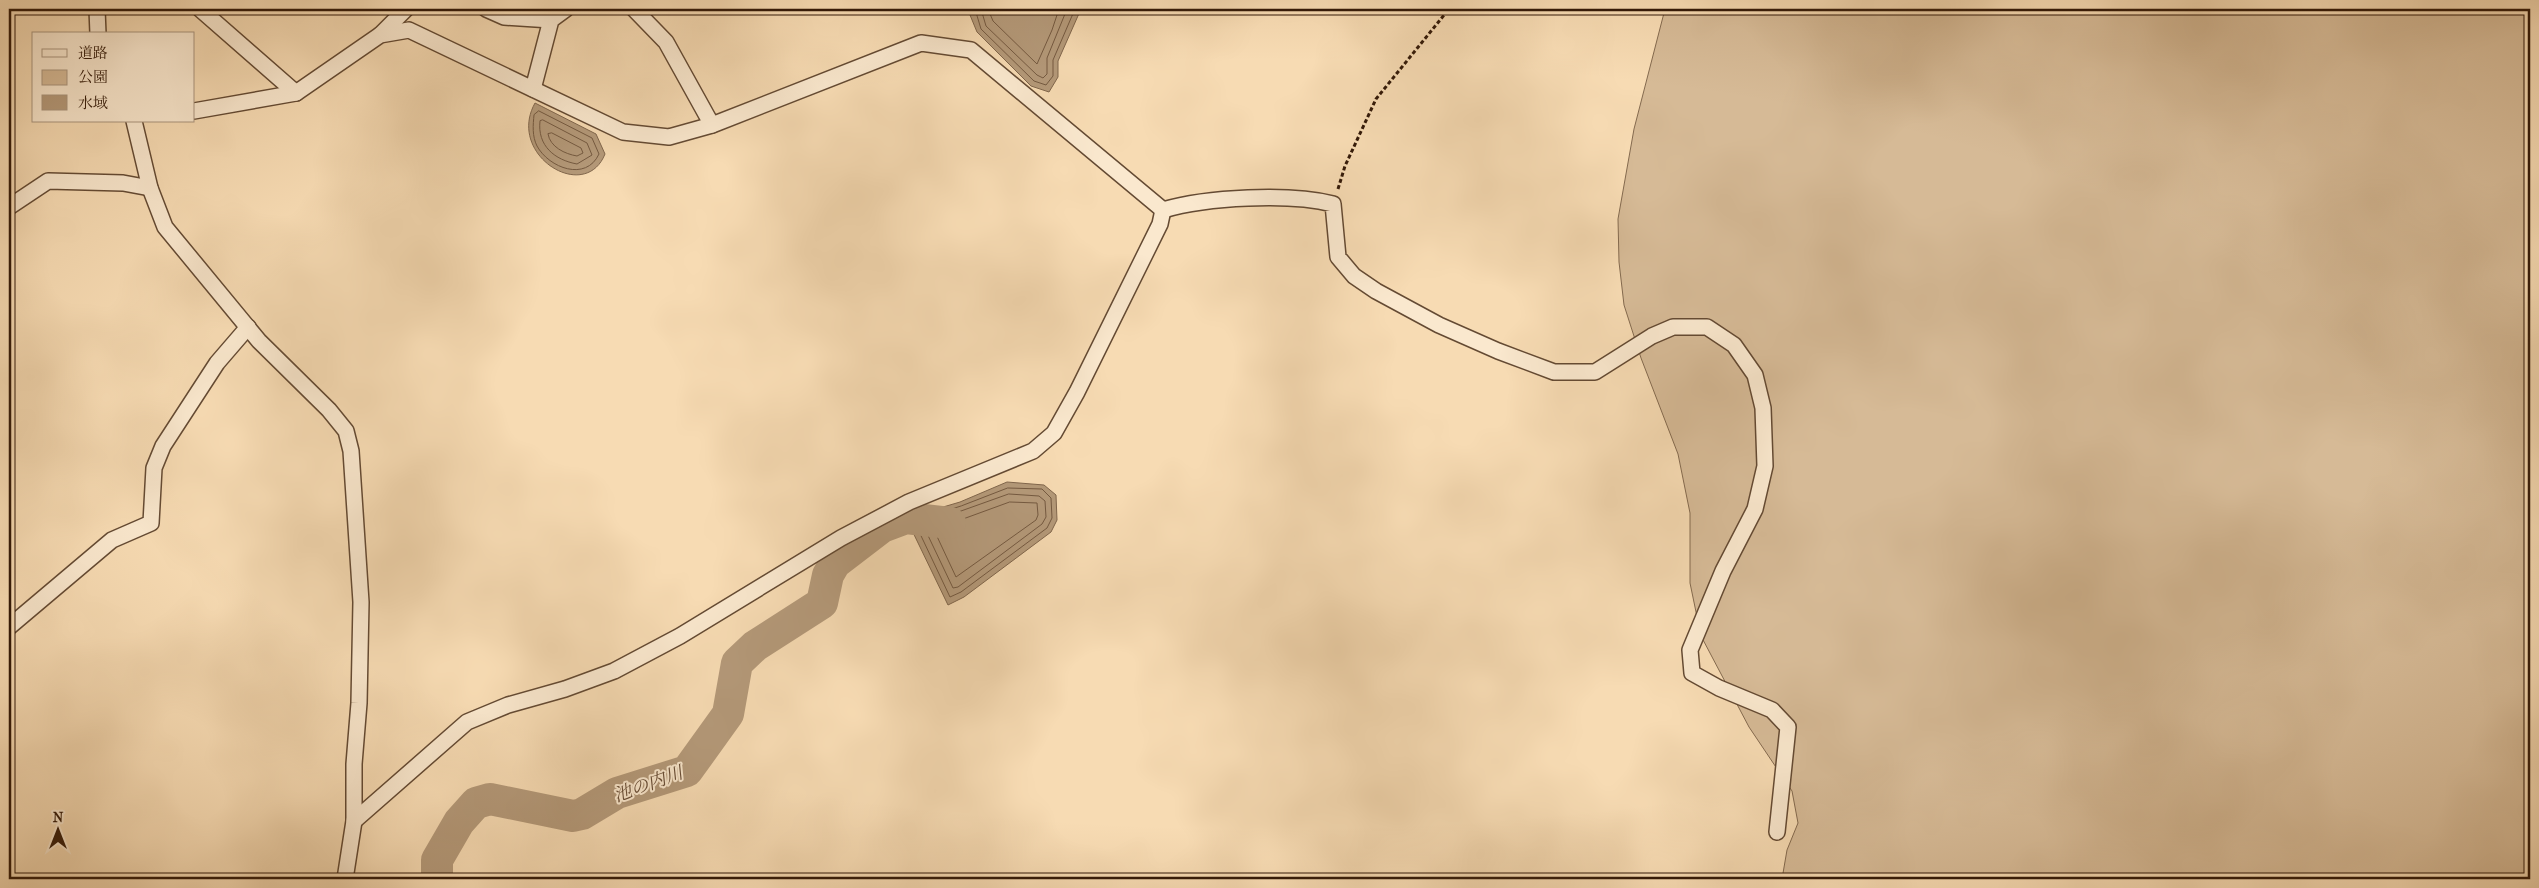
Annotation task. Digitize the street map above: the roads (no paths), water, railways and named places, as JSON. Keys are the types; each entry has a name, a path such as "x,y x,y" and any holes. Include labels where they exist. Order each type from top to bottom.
{"street":[{"path":"97,9 98,32"},
{"path":"200,9 296,93"},
{"path":"195,111 296,93 380,36 406,9"},
{"path":"486,9 504,17 551,20"},
{"path":"532,89 551,20 566,9"},
{"path":"634,9 666,42 712,125"},
{"path":"380,36 410,30 623,132 669,137 712,125 921,43 971,50 1163,210"},
{"path":"136,122 150,188 165,227 248,328 329,410 346,431 352,451 361,602 359,703 354,764 354,821 345,879"},
{"path":"9,206 48,181 123,183 150,188"},
{"path":"1163,210 1186,204 1225,200 1311,198 1333,204 1338,256 1354,276 1376,291 1439,325 1498,351 1554,372 1596,372 1652,336 1673,327 1707,327 1734,344 1755,375 1761,400 1765,466 1755,509 1723,571 1690,650 1692,673 1719,688 1772,710 1788,727 1777,832"},
{"path":"354,821 467,722 508,705 565,690 614,671 680,636 841,538 909,502 1033,451 1054,433 1078,392 1160,224 1163,210"},
{"path":"9,627 112,540 151,523 154,468 163,446 217,363 248,328"}],"water":[{"path":"970,9 1081,9 1058,61 1058,77 1049,92 1031,86 977,32 970,15"},
{"path":"535,103 596,134 605,154 595,168 582,174 566,174 552,167 539,155 531,140 529,122"},
{"path":"1007,482 1044,485 1056,495 1057,520 1051,532 964,597 948,605 906,518 960,502"}],"waterway":[{"name":"池の内川","path":"437,879 437,860 459,822 476,803 490,799 573,816 582,814 617,793 687,771 728,714 737,663 755,646 822,603 828,575 835,563 882,527 906,518 950,523"}]}
